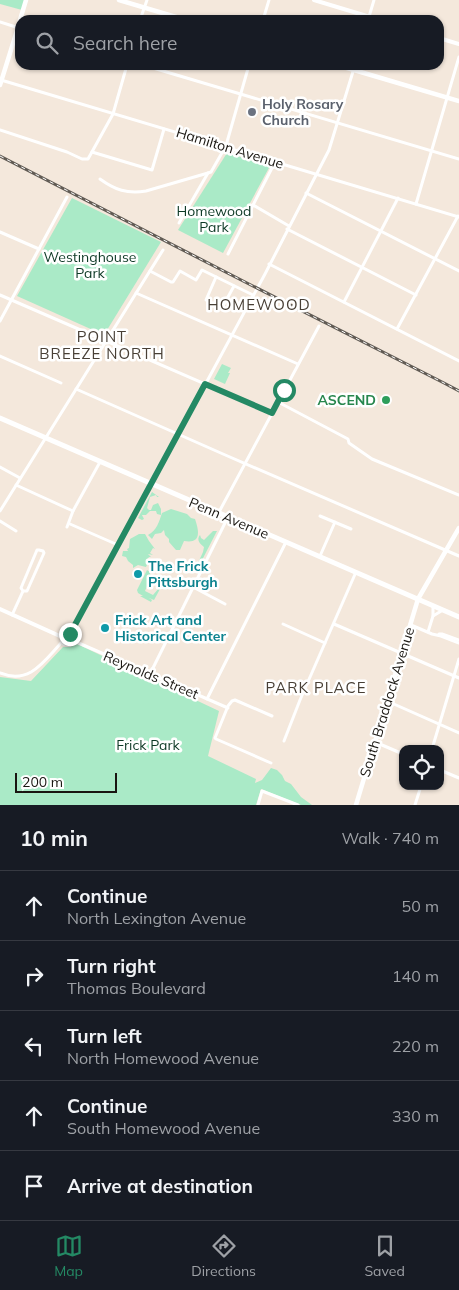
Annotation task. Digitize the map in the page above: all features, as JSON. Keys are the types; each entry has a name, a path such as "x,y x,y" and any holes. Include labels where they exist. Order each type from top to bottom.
{"highway":[{"name":"Penn Avenue","path":"0,418 459,617"}],"main road":[{"path":"22,15 26,0"},
{"path":"119,0 168,15"},
{"path":"1,82 15,40"},
{"path":"364,70 459,101"},
{"name":"South Braddock Avenue","path":"356,805 418,599 459,528"}],"street":[{"path":"142,15 146,0"},
{"path":"264,15 269,0"},
{"path":"314,0 360,15"},
{"path":"370,15 374,0"},
{"path":"0,22 15,27"},
{"path":"444,40 459,44"},
{"path":"416,204 459,57"},
{"path":"0,130 67,152 82,159 88,159 113,114 126,70"},
{"path":"160,70 459,159"},
{"path":"179,223 225,147 248,70"},
{"path":"70,634 253,295 316,174 328,150 338,123 354,70"},
{"name":"Hamilton Avenue","path":"1,82 458,216"},
{"path":"92,152 152,170 164,129"},
{"path":"228,254 275,162"},
{"path":"100,180 111,187 127,192 138,192 208,173"},
{"path":"306,193 459,271"},
{"path":"0,321 67,197"},
{"path":"344,302 398,198"},
{"path":"253,205 288,228 416,294"},
{"path":"397,330 458,216"},
{"path":"0,232 39,249"},
{"path":"0,511 163,250"},
{"path":"269,264 459,361"},
{"path":"150,271 173,282 180,271 196,280 202,270 253,295"},
{"path":"216,277 206,300 219,307 223,306 234,286"},
{"path":"136,293 298,364"},
{"path":"0,295 272,413"},
{"path":"218,513 319,326"},
{"path":"0,356 61,383"},
{"path":"76,389 459,556"},
{"path":"278,402 348,439 350,443 372,460 459,495"},
{"path":"67,527 73,511 100,462"},
{"path":"0,467 20,478"},
{"path":"16,485 73,511"},
{"path":"320,516 351,529"},
{"path":"150,674 228,517"},
{"path":"0,521 16,531"},
{"path":"320,557 335,522"},
{"path":"70,524 118,545"},
{"path":"207,700 286,542"},
{"path":"12,615 23,591 21,588 37,550 43,551 44,553 27,591 23,591"},
{"path":"284,741 356,572"},
{"path":"193,587 225,604"},
{"path":"428,632 434,616 433,606"},
{"path":"0,609 62,640 68,646 74,641 73,636 70,634"},
{"path":"434,616 442,610"},
{"path":"283,624 325,643"},
{"path":"334,624 459,678"},
{"path":"411,625 459,642"},
{"path":"0,673 12,676 26,675 34,672 65,634 70,634"},
{"name":"Reynolds Street","path":"74,641 228,708"},
{"path":"433,745 459,659"},
{"path":"271,763 215,738 230,702 235,700 272,716"},
{"path":"387,702 459,733"},
{"path":"375,742 399,752"},
{"path":"444,772 459,778"},
{"path":"415,805 420,790"},
{"path":"258,805 262,791 298,805"}],"green space":[{"path":"0,0 25,0 22,10 0,4"},
{"name":"Homewood Park","path":"227,153 270,166 223,253 178,230"},
{"name":"Westinghouse Park","path":"72,198 161,242 104,335 17,296"},
{"path":"222,364 231,368 225,384 214,379"},
{"path":"152,492 159,497 156,495 150,497 147,508 151,510 153,505 158,503 161,515 157,514 156,511 150,511 146,515 142,515 144,519 142,520 138,518"},
{"path":"171,509 187,514 195,519 198,528 196,539 194,541 184,541 180,550 176,550 169,542 164,530 161,533 155,534 152,539 148,535 156,528 162,513"},
{"path":"213,531 217,531 200,564 198,563 204,547 198,539 200,535 204,540"},
{"path":"139,534 145,534 155,549 153,548 150,553 153,555 148,554 151,557 146,561 148,563 146,567 138,565 133,568 133,565 126,557 122,556 123,551 128,551 130,539"},
{"path":"147,570 155,580 148,584 145,591 153,595 160,589 154,600 149,598 152,600 151,602 140,596 143,596 137,590"},
{"name":"Frick Park","path":"77,644 219,711 208,756 256,779 255,783 262,780 271,768 277,770 301,797 312,805 301,805 261,789 256,805 0,805 0,677 31,681 63,647"}],"railway":[{"path":"0,156 459,391"}],"place":[{"name":"Holy Rosary Church","path":"252,112"},
{"name":"ASCEND","path":"386,400"},
{"name":"The Frick Pittsburgh","path":"138,574"},
{"name":"Frick Art and Historical Center","path":"105,628"}],"district":[{"name":"HOMEWOOD","path":"259,304"},
{"name":"POINT BREEZE NORTH","path":"102,344"},
{"name":"PARK PLACE","path":"316,687"}],"route":[{"path":"70,634 205,384 272,413 284,390"}]}
